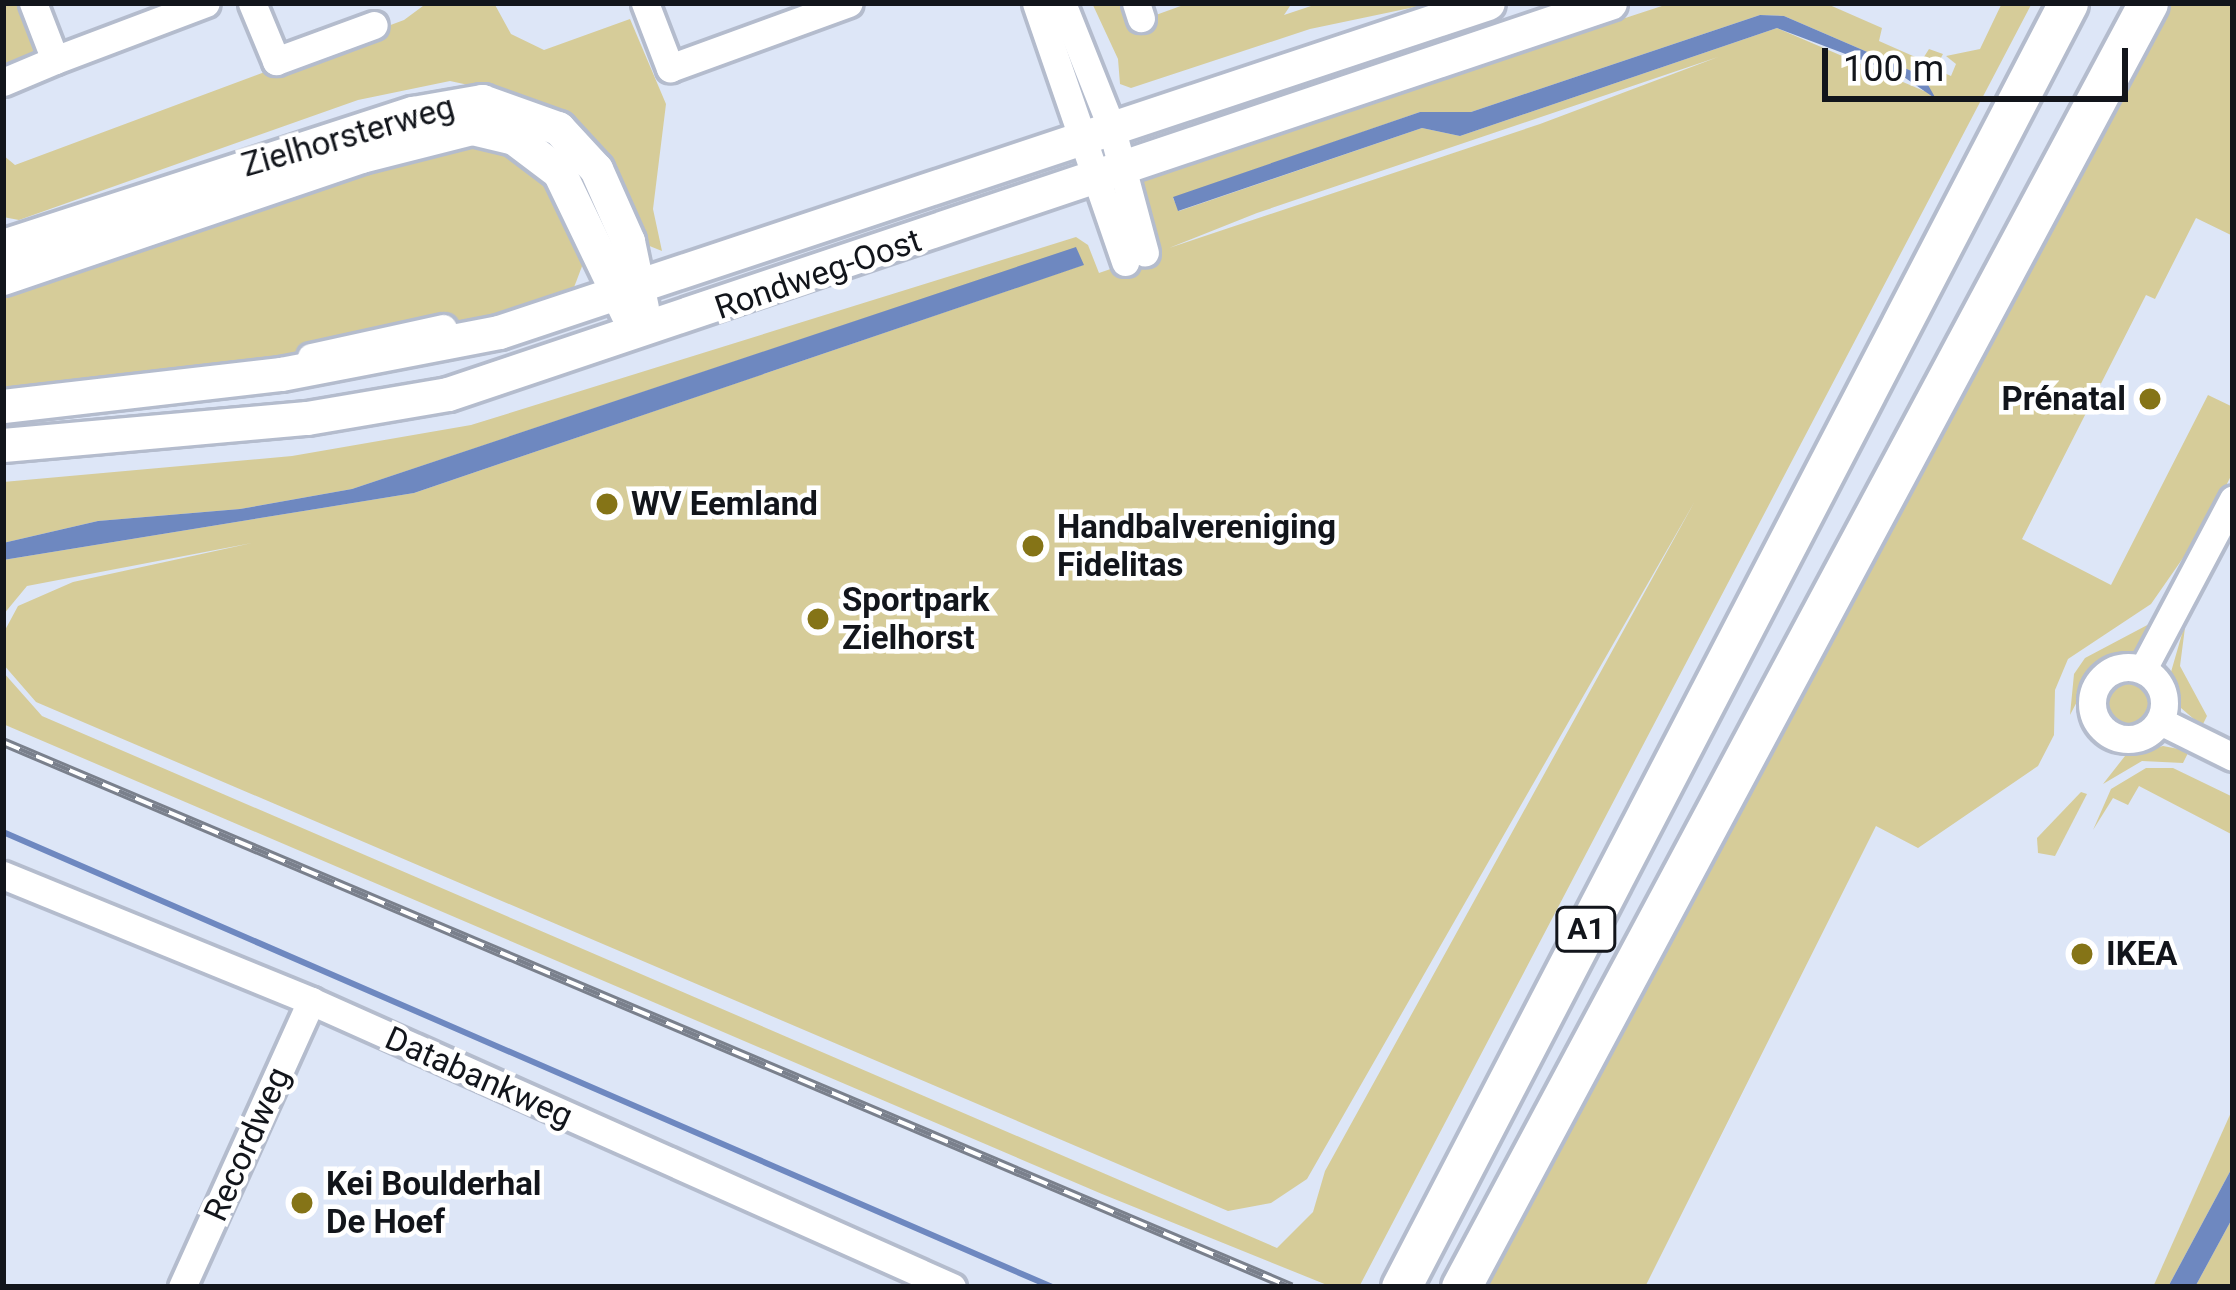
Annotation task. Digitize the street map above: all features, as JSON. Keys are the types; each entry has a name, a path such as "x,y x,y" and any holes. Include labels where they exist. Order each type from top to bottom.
{"highway":[{"name":"A1","path":"1401,1287 2068,3"},
{"name":"A1","path":"1461,1287 2148,3"}],"main road":[{"name":"Rondweg-Oost","path":"3,406 410,355 519,326 1488,3"},
{"name":"Rondweg-Oost","path":"3,445 402,403 642,334 1610,3"},
{"name":"Zielhorsterweg","path":"3,246 413,113 482,101 539,117 580,149 607,191 642,334"},
{"name":"Zielhorsterweg","path":"3,278 362,155 472,128 514,138 559,172 629,292"}],"street":[{"path":"33,3 55,60"},
{"path":"3,82 206,3"},
{"path":"645,3 670,68 849,3"},
{"path":"1036,3 1096,131"},
{"path":"1062,3 1135,257"},
{"path":"260,7 277,61 374,25"},
{"path":"2143,670 2233,499"},
{"path":"2115,668 2143,670 2163,692 2160,721 2129,740 2105,731 2094,716 2100,680 2115,668"},
{"path":"2160,721 2233,758"},
{"name":"Databankweg","path":"3,875 311,1001 952,1287"},
{"name":"Recordweg","path":"182,1287 311,1001"}],"shaded area":[{"path":"3,3 22,3 43,58 3,75"},
{"path":"427,3 494,3 511,34 544,50 630,19 666,104 653,209 662,251 637,241 572,121 537,100 450,81 358,100 19,220 3,217 3,155 15,165 404,20"},
{"path":"1092,3 1123,3 1131,24 1189,3 1292,3 1284,15 1320,3 1434,3 1310,29 1131,88 1120,84 1118,59"},
{"name":"Sportpark Zielhorst","path":"1671,3 1825,3 1882,28 1879,41 1922,60 1929,49 1943,54 1935,69 1951,76 1956,64 1946,56 1980,49 2002,3 2032,3 1359,1287 1332,1287 1102,1194 3,724 3,672 42,716 1277,1248 1313,1212 1325,1171 1695,501 1307,1179 1271,1203 1228,1211 36,702 3,664 4,632 18,606 73,582 252,543 27,586 3,615 3,560 414,493 1083,265 1076,248 352,489 240,509 98,521 3,543 3,482 292,456 471,425 1076,237 1088,245 1099,273 1157,253 1137,190 1146,175","holes":["1760,15 1784,16 1923,76 1924,91 1777,28 1460,136 1422,128 1179,211 1173,198 1420,112 1471,112","1718,57 1540,124 1169,248 1257,213"]},
{"path":"2172,3 2233,3 2233,236 2196,218 2155,299 2146,295 2022,539 2111,585 2208,395 2233,407 2233,472 2206,525 2151,604 2068,659 2055,690 2054,735 2038,766 1918,848 1876,826 1645,1287 1481,1287"},
{"path":"452,139 512,151 549,184 584,261 573,290 459,331 270,362 3,387 3,284"},
{"path":"2186,620 2180,666 2207,716 2202,726 2181,708 2171,672"},
{"path":"2153,622 2140,648 2093,671 2070,715 2074,674 2085,658"},
{"path":"2129,680 2146,687 2153,704 2146,721 2129,728 2112,721 2105,704 2112,687"},
{"path":"2163,746 2189,751 2183,763 2142,761 2103,784 2125,756"},
{"path":"2146,768 2173,768 2233,797 2233,835 2139,786 2128,805 2113,798 2093,830 2111,789"},
{"path":"2081,792 2087,794 2055,856 2038,853 2037,838"},
{"path":"2233,1108 2233,1166 2168,1287 2153,1287"},
{"path":"2233,1217 2233,1287 2195,1287"}],"water":[{"path":"1760,15 1784,16 1923,76 1936,99 1901,75 1777,28 1460,136 1422,128 1178,211 1173,197 1420,112 1471,112"},
{"path":"1076,247 1084,265 414,493 3,560 3,543 98,521 240,509 352,489"},
{"path":"2233,1166 2233,1217 2195,1287 2168,1287"}],"waterway":[{"path":"3,832 1052,1287"}],"railway":[{"path":"3,742 1291,1287"}],"place":[{"name":"Prénatal","path":"2150,399"},
{"name":"WV Eemland","path":"607,504"},
{"name":"Handbalvereniging Fidelitas","path":"1033,546"},
{"name":"Sportpark Zielhorst","path":"818,619"},
{"name":"IKEA","path":"2082,954"},
{"name":"Kei Boulderhal De Hoef","path":"302,1203"}]}
